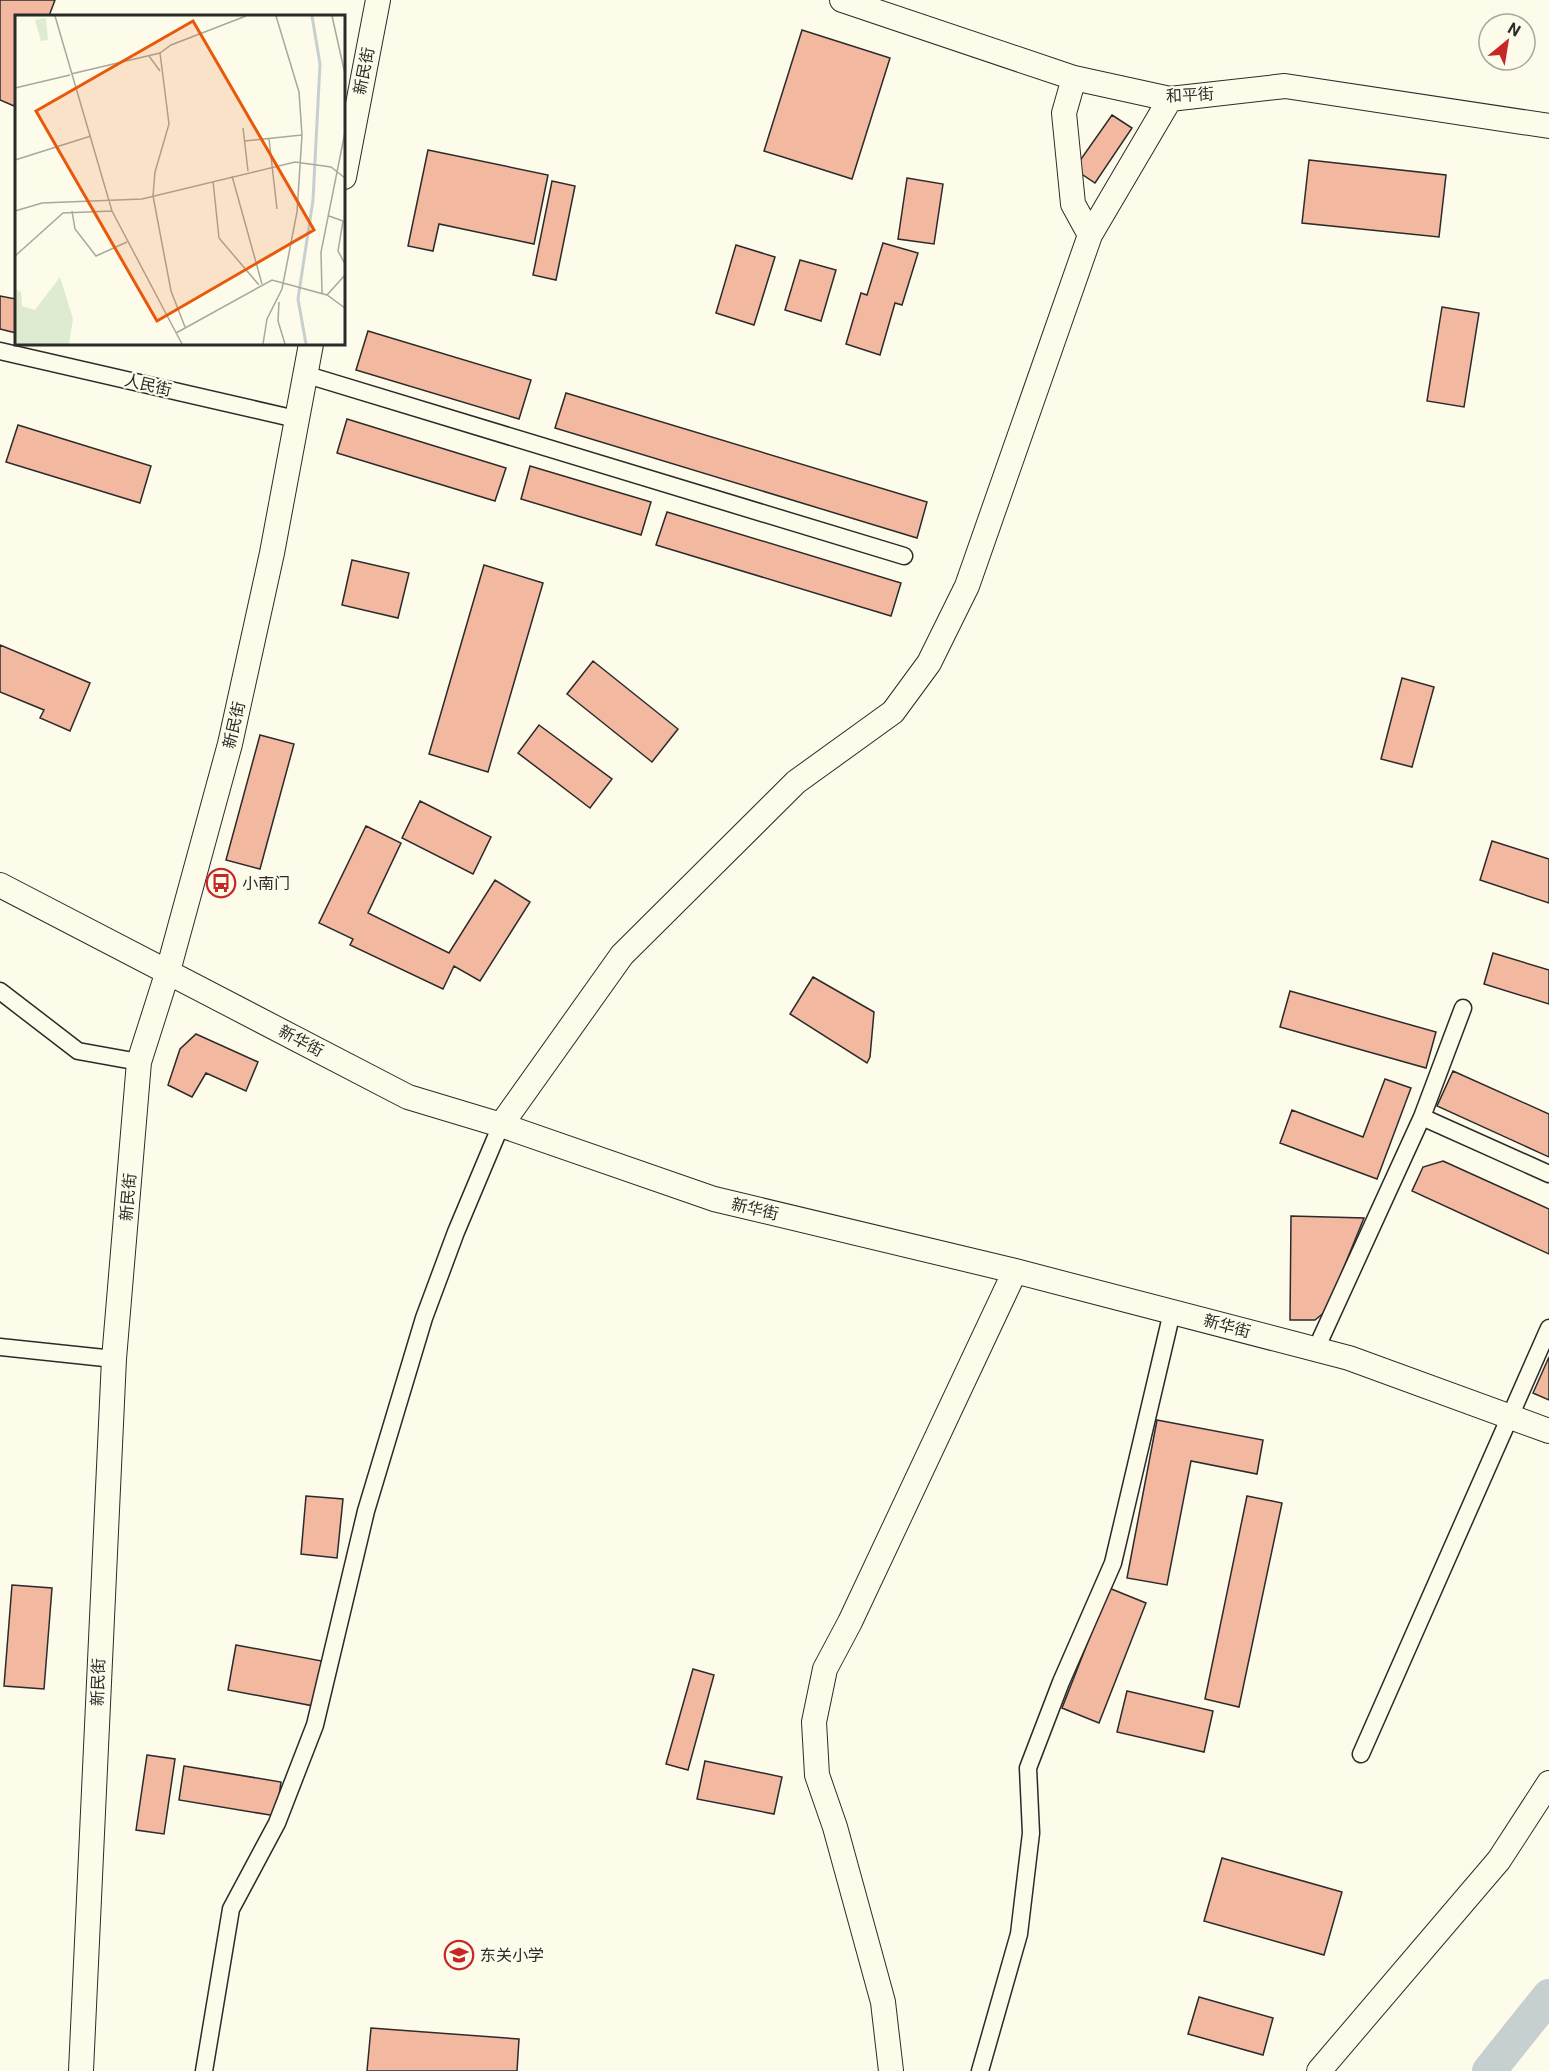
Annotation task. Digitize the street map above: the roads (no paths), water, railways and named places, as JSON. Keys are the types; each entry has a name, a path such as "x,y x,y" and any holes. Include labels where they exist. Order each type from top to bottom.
{"street":[{"name":"新民街","path":"345,172 378,0"},
{"name":"和平街","path":"842,0 1074,78 1170,99 1285,86 1549,126"},
{"path":"1074,78 1064,113 1073,204 1090,235"},
{"path":"204,2071 231,1909 278,1823 315,1725 366,1511 424,1318 456,1232 501,1125 622,956 796,782 893,712 929,663 967,586 1090,235 1170,99"},
{"name":"新民街","path":"81,2071 114,1359 140,1062 168,971 230,744 272,553 310,345"},
{"name":"人民街","path":"0,351 296,419"},
{"path":"304,374 904,556"},
{"name":"新华街","path":"0,885 408,1097 501,1125 714,1199 1015,1271 1349,1358 1549,1431"},
{"path":"0,991 78,1051 140,1062"},
{"path":"1316,1349 1422,1117 1463,1008"},
{"path":"1422,1117 1549,1174"},
{"path":"891,2071 883,2002 835,1827 817,1775 814,1722 825,1669 855,1612 1015,1271"},
{"path":"980,2071 1019,1934 1031,1833 1028,1768 1061,1682 1113,1563 1172,1312"},
{"path":"1361,1754 1549,1328"},
{"path":"0,1347 114,1359"},
{"path":"1319,2071 1499,1860 1549,1783"}],"waterway":[{"path":"1489,2071 1549,1996"}],"place":[{"name":"小南门","path":"221,883"},
{"name":"东关小学","path":"459,1955"}]}
